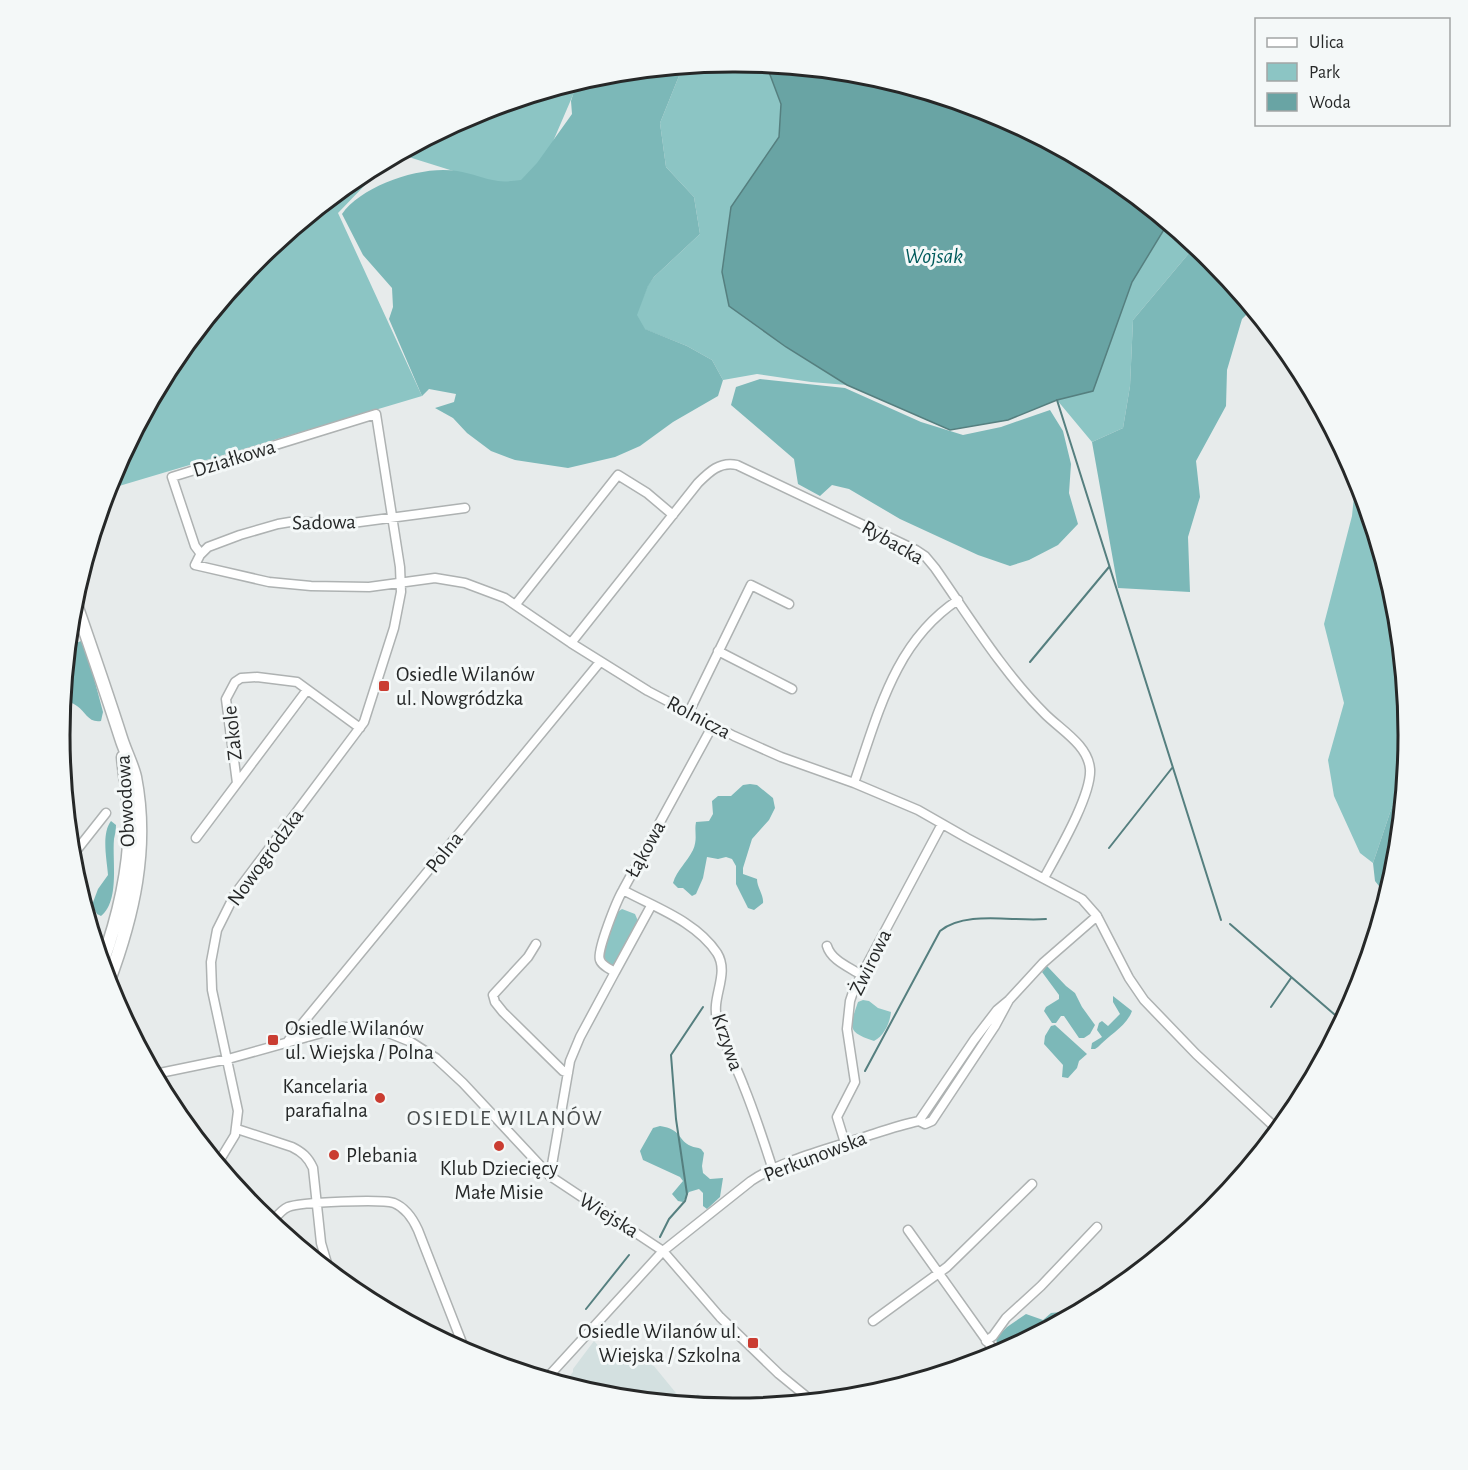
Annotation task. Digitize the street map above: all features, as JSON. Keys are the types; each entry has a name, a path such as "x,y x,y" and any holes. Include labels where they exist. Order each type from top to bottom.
{"main road":[{"name":"Obwodowa","path":"81,619 134,774 141,836 133,907 113,967"},
{"name":"Obwodowa","path":"106,949 120,907 129,849 129,803 122,744"}],"street":[{"name":"Nowogródzka","path":"237,1129 238,1111 211,979 214,941 221,920 235,894 360,728 367,715 388,651 400,603 402,582 376,414"},
{"name":"Działkowa","path":"201,554 195,546 172,477 376,414"},
{"name":"Rybacka","path":"571,643 710,471 729,463 916,550 925,556 1021,690 1078,744 1086,756 1090,769 1086,793 1044,878"},
{"path":"516,604 618,475 647,493 673,514"},
{"name":"Sadowa","path":"201,554 208,547 278,524 290,522 352,523 465,508"},
{"name":"Rolnicza","path":"201,554 195,565 285,584 355,588 435,578 458,581 494,594 516,604 600,662 712,725 781,757 899,801 1044,878 1082,899 1097,916 1129,978 1144,1000 1196,1054 1271,1124"},
{"path":"689,712 751,585 789,604"},
{"path":"854,783 891,679 911,645 926,626 935,616 958,600"},
{"path":"718,651 792,689"},
{"name":"Polna","path":"287,1042 600,662"},
{"name":"Zakole","path":"237,783 226,699 235,682 246,676 288,679 297,682 360,728"},
{"path":"196,838 308,690"},
{"name":"Łąkowa","path":"615,972 602,963 599,954 612,914 622,890 712,725"},
{"path":"80,846 106,813"},
{"name":"Żwirowa","path":"845,1143 837,1117 855,1082 847,1029 852,995 942,824"},
{"name":"Krzywa","path":"622,890 695,930 711,945 719,957 722,971 715,1003 717,1020 744,1087 773,1170"},
{"name":"Łąkowa","path":"550,1176 568,1072 580,1037 651,906"},
{"name":"Perkunowska","path":"552,1373 663,1251 751,1181 773,1170 886,1129 920,1121 925,1124 930,1123 995,1026 1009,1000 1043,963 1097,916"},
{"path":"536,944 528,957 493,994 494,999 503,1012 557,1065 568,1072"},
{"path":"827,946 833,957 861,975"},
{"name":"Wiejska","path":"162,1072 228,1059 350,1026 381,1030 411,1042 436,1058 463,1083 550,1176 663,1251 720,1317 779,1374 804,1395"},
{"path":"222,1156 237,1129 292,1147 305,1156 313,1168 324,1256"},
{"path":"873,1321 939,1274 1032,1184"},
{"path":"278,1216 288,1207 297,1205 384,1201 408,1213 418,1230 461,1339"},
{"path":"986,1341 1097,1227"},
{"path":"908,1230 990,1347"}],"shaded area":[{"path":"680,74 660,123 666,167 694,197 700,234 654,277 648,286 637,315 645,329 687,346 712,360 723,380 718,396 673,422 640,446 615,457 568,468 515,460 491,451 467,433 453,418 435,408 454,402 456,394 429,389 422,396 389,319 393,307 392,288 363,255 342,214 363,194 394,179 411,174 443,170 501,181 521,180 537,163 572,114 571,101 574,91 647,77"},
{"path":"1189,253 1246,314 1242,319 1227,370 1226,406 1196,461 1200,497 1188,537 1190,592 1118,588 1092,442 1123,428 1130,386 1133,320"},
{"path":"760,379 845,388 921,422 963,435 1001,427 1050,410 1063,431 1071,464 1069,493 1078,524 1058,545 1029,560 1010,566 978,555 900,519 849,489 832,485 820,496 798,484 794,459 731,405 736,387"},
{"path":"81,641 87,652 103,712 101,721 90,719 71,703 77,643"},
{"path":"743,785 757,785 773,798 775,808 769,820 752,839 743,868 743,874 757,879 763,903 754,910 748,908 736,884 736,866 732,859 726,857 718,859 707,857 703,878 696,894 692,896 683,888 678,888 673,883 693,850 696,822 709,821 713,814 712,801 718,796 731,796"},
{"path":"1394,801 1380,887 1375,881 1373,863"},
{"path":"111,821 116,825 114,880 111,901 101,916 97,914 92,904 98,889 108,875 105,840"},
{"path":"1047,966 1075,993 1095,1025 1090,1034 1084,1038 1079,1038 1064,1016 1061,1016 1056,1023 1052,1023 1044,1011 1046,1007 1059,999 1059,995 1042,972"},
{"path":"1113,996 1132,1011 1122,1026 1098,1047 1091,1049 1092,1043 1102,1037 1097,1030 1099,1023 1102,1021 1108,1026 1120,1014 1113,1002"},
{"path":"1055,1025 1087,1054 1079,1061 1077,1068 1068,1078 1062,1077 1063,1065 1044,1044 1045,1036 1051,1026"},
{"path":"660,1126 676,1132 692,1147 701,1149 704,1153 703,1173 710,1179 723,1178 720,1197 707,1209 703,1206 703,1193 699,1189 689,1192 683,1202 678,1201 672,1194 683,1181 680,1177 643,1160 640,1151 653,1128"},
{"path":"1061,1312 997,1344 996,1338 1026,1314 1043,1320 1051,1313"},
{"path":"594,1341 612,1361 620,1364 640,1349 678,1396 605,1386 568,1377"}],"green space":[{"path":"734,71 769,73 781,104 779,137 731,207 722,272 729,306 786,347 847,385 757,374 723,380 712,360 687,346 644,329 636,315 648,285 700,234 694,197 666,167 660,123 680,74"},
{"path":"575,91 530,195 408,157 480,122"},
{"path":"370,180 338,213 422,396 119,486 159,403 182,366 235,298 297,236"},
{"path":"1164,230 1189,253 1133,320 1130,386 1123,428 1092,442 1057,400 1093,390 1132,282"},
{"path":"1354,499 1375,563 1385,606 1396,692 1398,735 1394,801 1373,863 1360,853 1334,796 1328,760 1344,703 1324,624 1352,516"},
{"path":"622,909 635,914 638,921 614,966 609,964 602,951 616,913"},
{"path":"863,1000 891,1012 886,1029 874,1041 859,1035 852,1028 858,1002"}],"water":[{"name":"Wojsak","path":"769,73 821,77 863,84 947,107 988,122 1066,160 1103,183 1164,230 1132,282 1093,391 1057,400 1008,420 950,430 847,385 786,347 729,306 722,272 731,207 779,137 781,104"}],"waterway":[{"path":"1057,400 1221,920"},
{"path":"1030,662 1109,567"},
{"path":"1109,848 1172,768"},
{"path":"865,1071 940,931 951,925 976,919 1046,919"},
{"path":"1230,924 1335,1015"},
{"path":"1271,1007 1291,978"},
{"path":"660,1237 669,1219 685,1201 687,1194 676,1119 671,1055 703,1007"},
{"path":"586,1309 629,1255"}],"place":[{"name":"Osiedle Wilanów ul. Nowgródzka","path":"384,686"},
{"name":"Osiedle Wilanów ul. Wiejska / Polna","path":"273,1040"},
{"name":"Kancelaria parafialna","path":"380,1098"},
{"name":"Klub Dziecięcy Małe Misie","path":"499,1146"},
{"name":"Plebania","path":"334,1155"},
{"name":"Osiedle Wilanów ul. Wiejska / Szkolna","path":"753,1343"}],"district":[{"name":"OSIEDLE WILANÓW","path":"505,1117"}]}
